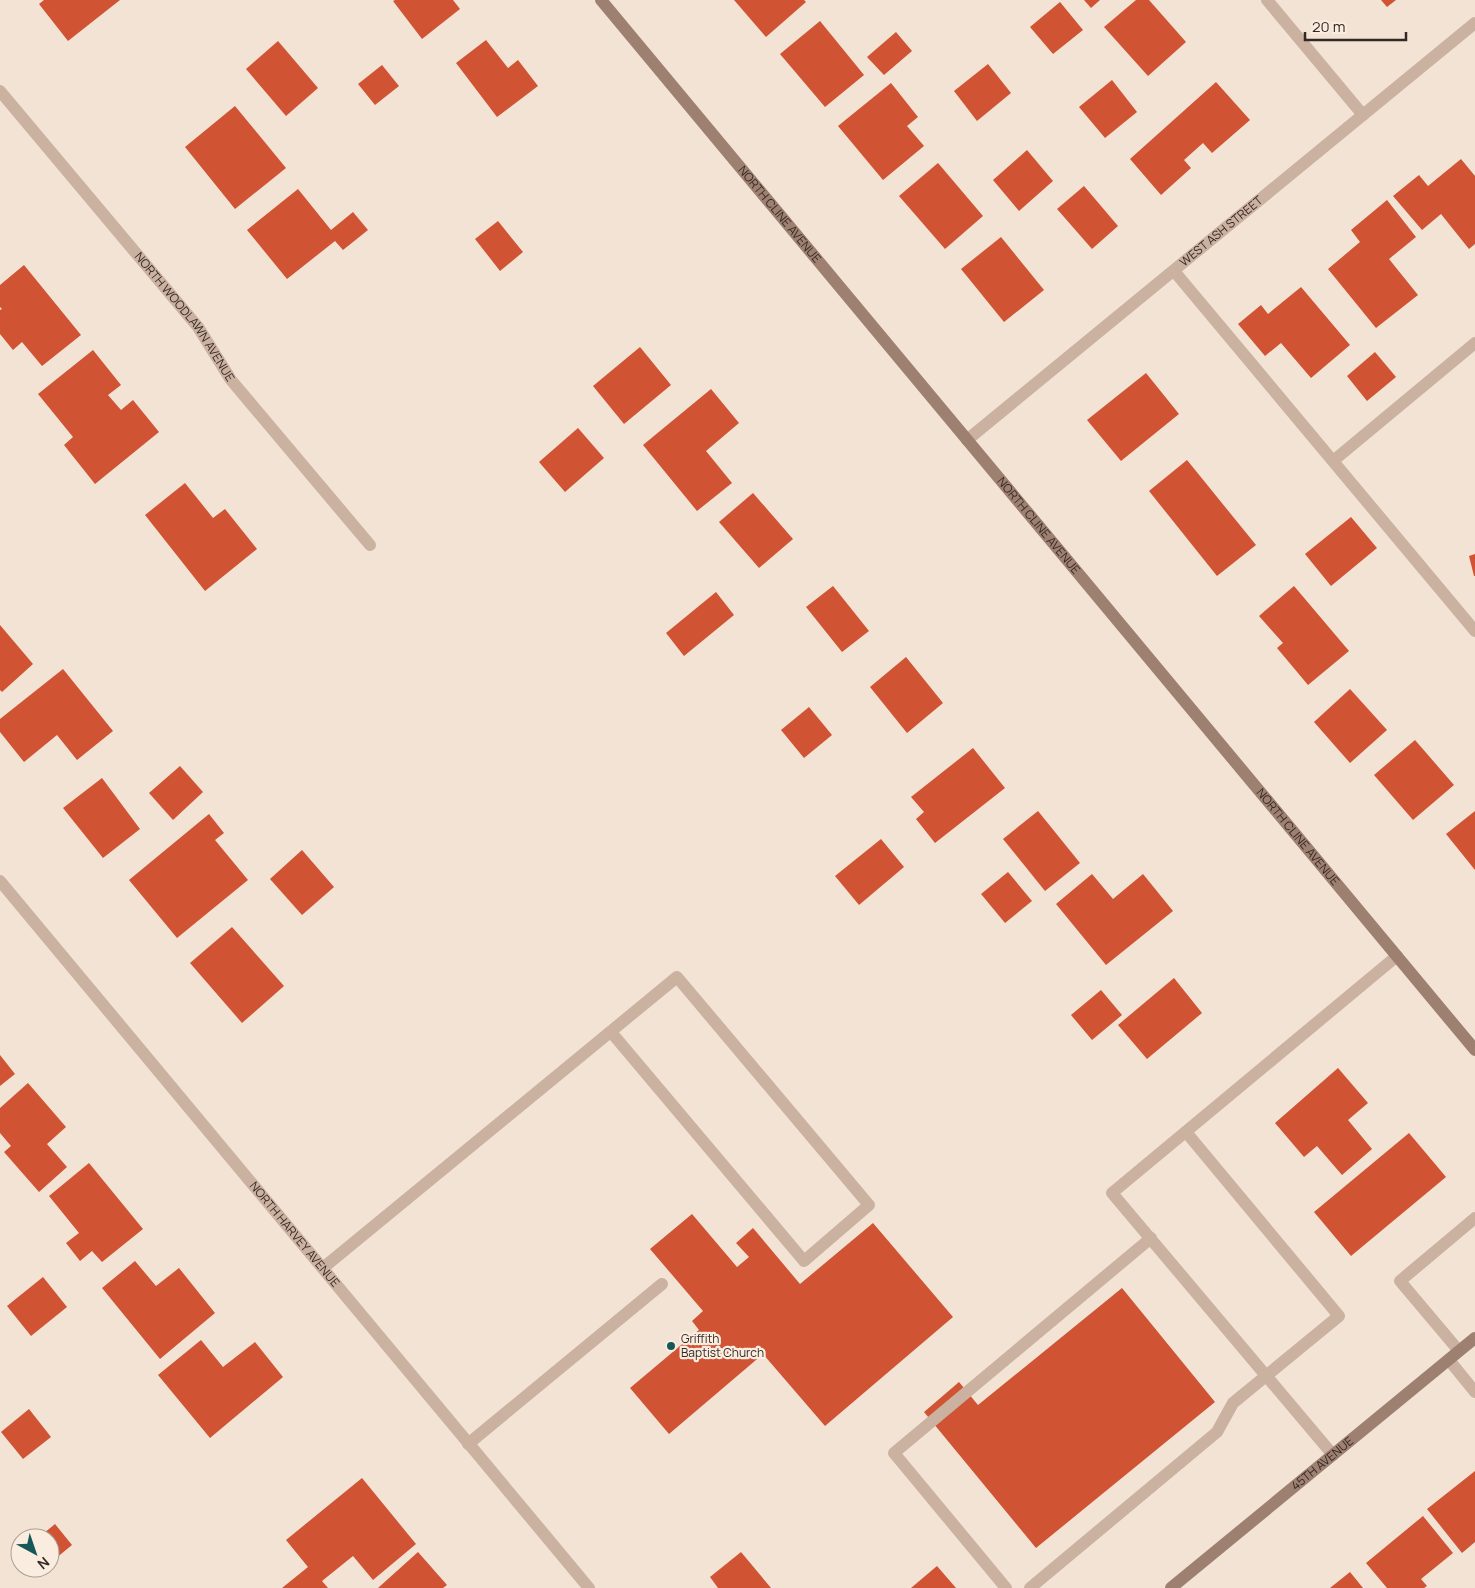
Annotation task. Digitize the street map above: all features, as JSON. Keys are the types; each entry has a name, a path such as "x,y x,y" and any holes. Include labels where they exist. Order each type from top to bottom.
{"street":[{"name":"NORTH CLINE AVENUE","path":"601,0 1475,1050"},
{"path":"1267,0 1363,115"},
{"name":"WEST ASH STREET","path":"967,440 1475,23"},
{"name":"NORTH WOODLAWN AVENUE","path":"0,91 198,327 231,380 370,545"},
{"path":"1174,271 1475,631"},
{"path":"1333,461 1475,343"},
{"name":"NORTH HARVEY AVENUE","path":"0,881 589,1588"},
{"path":"1333,1455 1112,1193 1396,956"},
{"path":"323,1268 677,977 869,1205 804,1261 611,1032"},
{"path":"1030,1588 1216,1432 1233,1403 1339,1316 1186,1132"},
{"path":"1459,1351 1400,1281 1475,1218"},
{"path":"1006,1588 894,1453 1151,1238"},
{"path":"468,1444 662,1284"},
{"name":"45TH AVENUE","path":"1171,1588 1475,1338"},
{"path":"1449,1360 1475,1392"}],"building":[{"path":"44,0 120,0 68,41 39,4"},
{"path":"453,0 460,9 422,39 393,1"},
{"path":"734,0 804,0 806,2 766,37"},
{"path":"1084,0 1100,0 1091,8"},
{"path":"1136,0 1149,0 1186,42 1148,76 1104,27"},
{"path":"1381,0 1396,0 1387,7"},
{"path":"1060,2 1083,30 1053,54 1030,27"},
{"path":"820,21 864,75 825,107 780,54"},
{"path":"896,32 912,51 884,75 867,57"},
{"path":"486,40 508,68 518,60 538,86 497,117 456,63"},
{"path":"278,41 318,88 286,116 246,69"},
{"path":"988,64 1011,93 977,121 954,91"},
{"path":"382,65 399,86 375,105 358,84"},
{"path":"1112,80 1137,112 1105,138 1079,107"},
{"path":"1216,82 1250,120 1212,153 1203,143 1184,160 1191,168 1161,195 1130,159"},
{"path":"891,83 918,117 907,126 924,146 883,180 838,126"},
{"path":"235,106 286,168 235,209 185,147"},
{"path":"1027,150 1053,181 1019,211 993,180"},
{"path":"1461,159 1475,176 1475,244 1469,249 1441,214 1422,230 1393,196 1419,175 1428,186"},
{"path":"938,163 983,216 945,249 899,196"},
{"path":"1084,186 1118,226 1092,249 1057,209"},
{"path":"298,189 331,230 353,212 368,230 343,250 335,241 287,279 247,230"},
{"path":"1387,200 1416,237 1389,259 1418,295 1376,328 1328,269 1360,242 1351,230"},
{"path":"498,221 523,252 500,271 475,239"},
{"path":"1001,237 1044,290 1004,322 961,269"},
{"path":"24,265 81,335 42,366 22,342 13,350 0,334 0,310 2,309 0,307 0,285"},
{"path":"1301,287 1350,345 1311,378 1281,343 1265,356 1238,324 1261,305 1268,314"},
{"path":"640,347 671,385 624,424 593,386"},
{"path":"93,350 121,385 108,395 121,410 133,400 159,432 95,484 64,445 73,437 38,394"},
{"path":"1375,352 1396,377 1367,401 1347,376"},
{"path":"1146,373 1179,414 1121,461 1087,420"},
{"path":"711,389 739,423 706,451 732,483 697,511 643,445"},
{"path":"578,428 604,458 565,492 539,462"},
{"path":"1187,460 1256,545 1217,576 1149,491"},
{"path":"185,483 213,518 225,509 257,549 205,591 145,515"},
{"path":"753,493 793,539 759,568 719,522"},
{"path":"1351,517 1377,548 1331,586 1305,554"},
{"path":"1475,554 1475,576 1474,576 1469,556"},
{"path":"833,586 869,631 842,652 806,607"},
{"path":"1294,586 1349,651 1308,685 1277,648 1283,643 1259,616"},
{"path":"716,592 734,615 684,656 666,633"},
{"path":"0,625 33,664 2,692 0,690"},
{"path":"906,657 943,703 907,733 870,687"},
{"path":"63,669 113,731 77,760 57,735 24,762 0,732 0,719"},
{"path":"1350,689 1387,730 1350,763 1314,722"},
{"path":"809,707 832,735 804,758 781,730"},
{"path":"1415,740 1454,785 1413,820 1374,775"},
{"path":"973,748 1005,788 935,843 916,819 924,812 911,797"},
{"path":"180,766 203,792 173,820 149,793"},
{"path":"102,778 140,829 103,858 63,808"},
{"path":"1038,811 1080,863 1045,891 1003,839"},
{"path":"1475,811 1475,870 1446,834"},
{"path":"209,814 224,833 215,840 248,880 177,938 129,880"},
{"path":"881,839 904,867 859,905 835,876"},
{"path":"302,850 334,887 302,915 270,879"},
{"path":"1008,872 1032,901 1005,923 981,894"},
{"path":"1092,874 1113,899 1143,874 1173,911 1106,965 1056,904"},
{"path":"232,927 284,986 242,1023 190,963"},
{"path":"1174,978 1202,1013 1147,1059 1118,1025"},
{"path":"1101,990 1122,1015 1092,1040 1071,1015"},
{"path":"0,1055 15,1074 0,1086"},
{"path":"1338,1068 1368,1103 1348,1120 1372,1149 1342,1175 1317,1146 1304,1157 1275,1123"},
{"path":"28,1083 66,1127 47,1144 67,1167 39,1192 4,1152 11,1146 0,1133 0,1108"},
{"path":"1409,1133 1446,1177 1351,1256 1314,1212"},
{"path":"89,1163 143,1229 102,1262 92,1251 80,1261 66,1243 79,1233 49,1196"},
{"path":"692,1214 737,1267 749,1257 736,1243 753,1228 800,1284 873,1223 953,1317 825,1426 763,1354 669,1434 630,1388 699,1330 692,1321 703,1311 650,1249"},
{"path":"135,1261 156,1286 179,1268 215,1313 160,1359 102,1288"},
{"path":"43,1277 67,1307 31,1336 7,1306"},
{"path":"1122,1288 1215,1402 1036,1548 924,1412 959,1382 978,1405"},
{"path":"201,1340 223,1367 255,1342 283,1377 210,1438 158,1375"},
{"path":"29,1409 51,1437 23,1459 1,1432"},
{"path":"1475,1471 1475,1542 1462,1553 1427,1509"},
{"path":"362,1478 416,1544 373,1580 353,1556 322,1581 328,1588 282,1588 308,1567 286,1540"},
{"path":"1423,1516 1453,1553 1421,1579 1427,1586 1424,1588 1387,1588 1366,1563"},
{"path":"55,1524 58,1528 50,1528"},
{"path":"60,1530 72,1545 60,1555"},
{"path":"418,1552 447,1585 443,1588 378,1588"},
{"path":"741,1552 771,1588 718,1588 710,1577"},
{"path":"937,1566 956,1588 911,1588"},
{"path":"1350,1572 1363,1588 1330,1588"}],"place":[{"name":"Griffith Baptist Church","path":"671,1346"}]}
